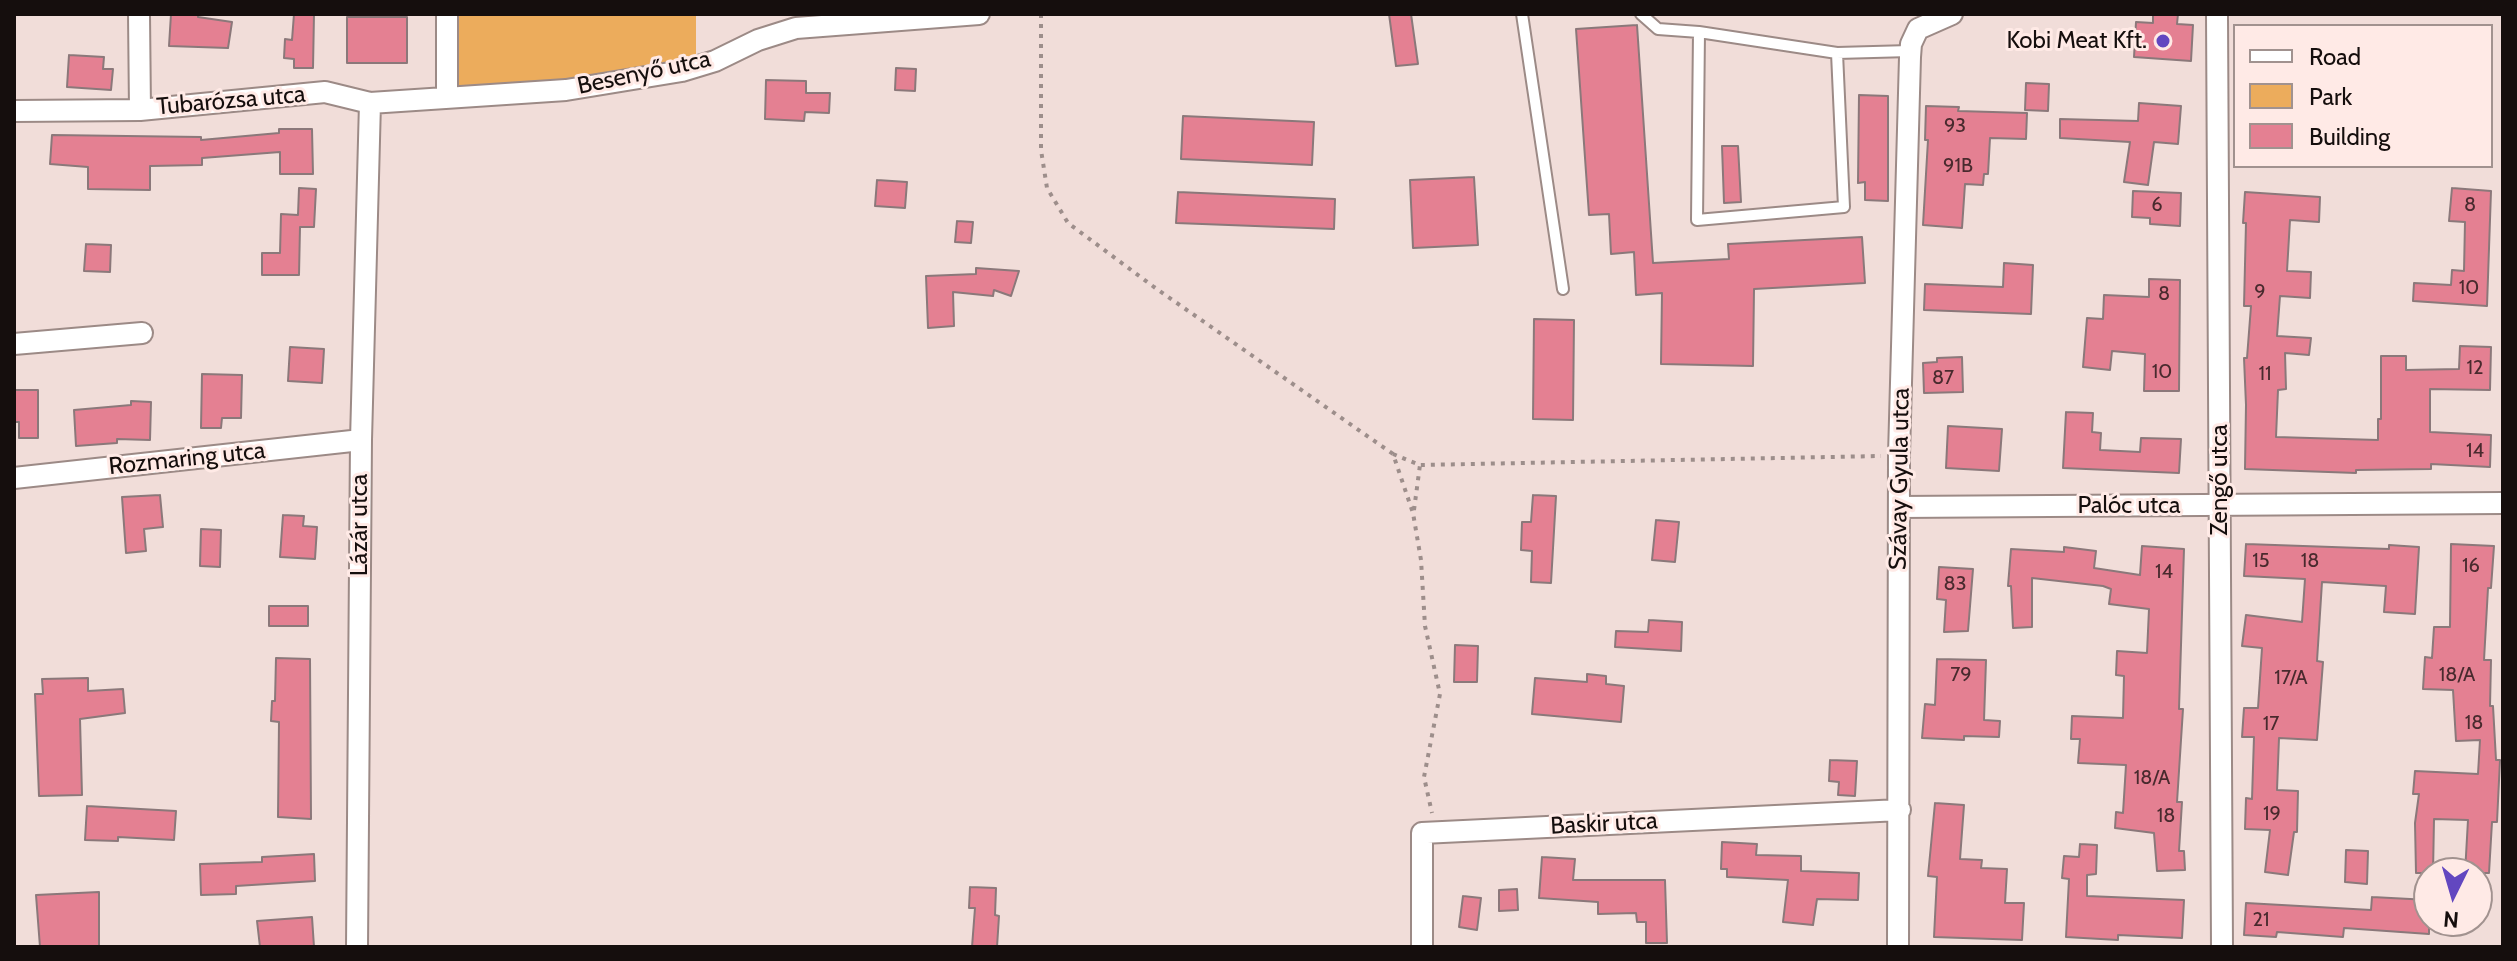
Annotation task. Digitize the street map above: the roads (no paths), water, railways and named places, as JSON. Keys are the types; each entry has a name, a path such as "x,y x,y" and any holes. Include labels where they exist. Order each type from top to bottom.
{"street":[{"path":"139,14 140,110"},
{"path":"447,14 447,98"},
{"name":"Besenyő utca","path":"447,98 566,90 682,71 796,28 979,14"},
{"path":"1915,21 1952,14"},
{"name":"Zengő utca","path":"2217,14 2222,947"},
{"name":"Szávay Gyula utca","path":"1898,947 1899,455 1910,51 1915,21"},
{"name":"Tubarózsa utca","path":"14,111 140,110 325,92 370,103 447,98"},
{"name":"Lázár utca","path":"357,947 361,440 370,103"},
{"path":"14,344 142,333"},
{"name":"Rozmaring utca","path":"14,478 361,440"},
{"name":"Palóc utca","path":"1899,507 2503,503"},
{"name":"Baskir utca","path":"1422,947 1422,833 1900,810"}],"lane":[{"path":"1522,14 1563,289"},
{"path":"1641,14 1658,29 1699,32 1837,53 1910,51"},
{"path":"1699,32 1697,220 1844,207 1837,53"}],"place":[{"name":"Kobi Meat Kft.","path":"2163,41"}]}
